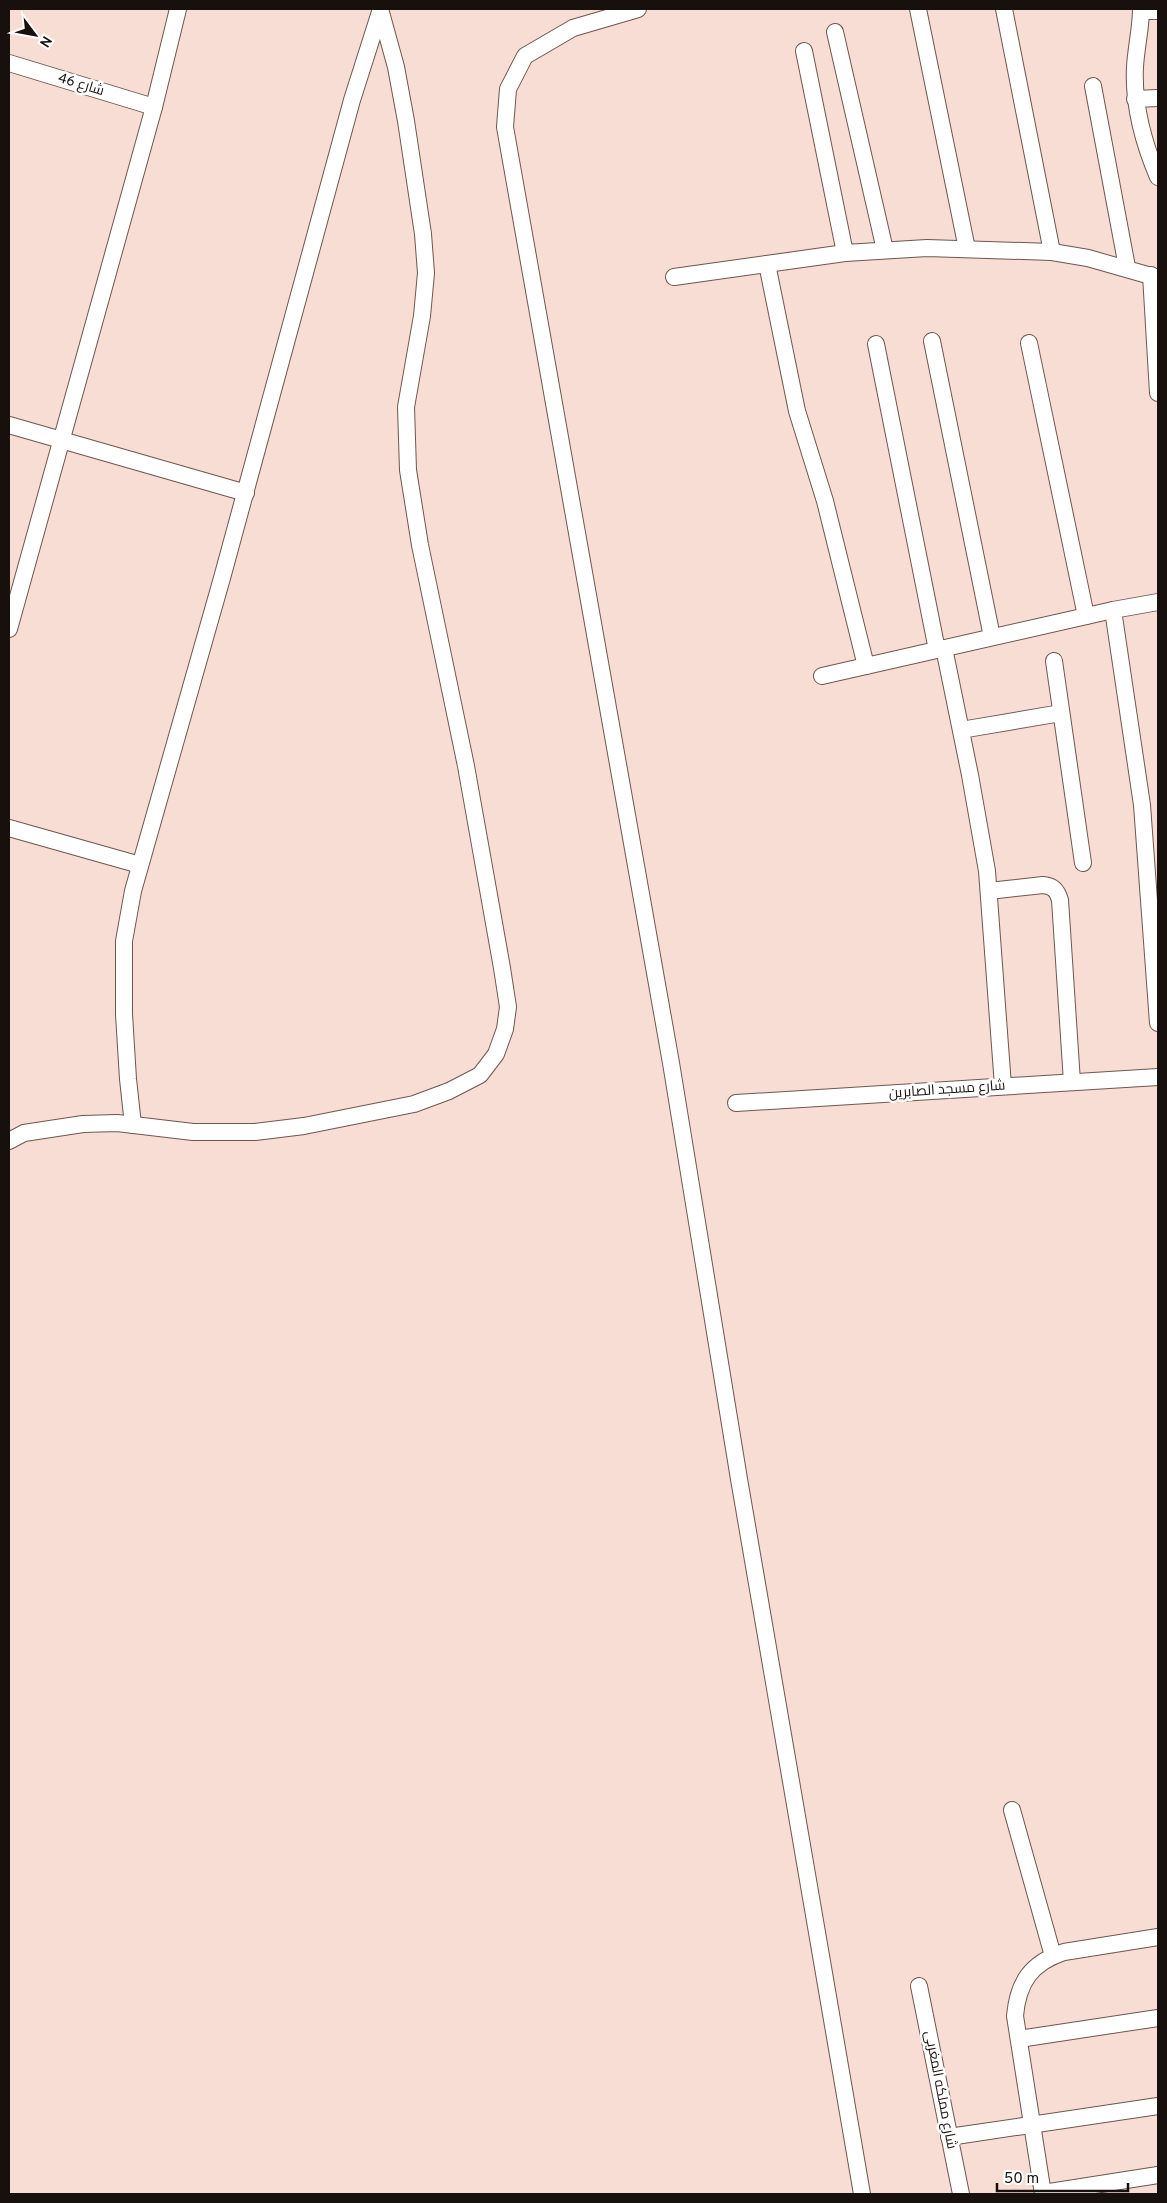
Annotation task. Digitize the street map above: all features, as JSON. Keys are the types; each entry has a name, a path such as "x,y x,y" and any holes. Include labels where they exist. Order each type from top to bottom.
{"street":[{"path":"9,629 154,107 178,9"},
{"path":"638,9 573,28 525,56 508,89 505,127 671,1063 741,1489 862,2194"},
{"path":"918,9 967,249"},
{"path":"1004,9 1052,252"},
{"path":"132,1125 125,1032 124,941 133,891 246,493 352,100 380,10"},
{"path":"9,1141 24,1133 84,1124 117,1123 193,1132 254,1132 304,1126 414,1104 449,1091 480,1075 496,1054 505,1029 508,1007 502,968 466,766 420,545 408,470 406,406 422,316 426,273 423,234 406,121 396,67 380,10"},
{"path":"1157,171 1145,144 1135,99 1135,67 1141,10 1158,11"},
{"path":"835,32 885,250"},
{"path":"804,51 846,253"},
{"name":"شارع 46","path":"9,63 154,107"},
{"path":"1093,86 1127,267"},
{"path":"1135,99 1158,98"},
{"path":"674,278 846,253 885,250 967,249 1052,252 1127,267 1155,276 1158,393"},
{"path":"767,264 797,411 829,516 866,666"},
{"path":"932,341 992,637"},
{"path":"1029,342 1086,616"},
{"path":"876,344 978,815 989,891 1003,1086"},
{"path":"9,425 246,493"},
{"path":"822,676 1113,610 1158,602"},
{"path":"1113,610 1142,805 1158,1023"},
{"path":"1054,661 1083,863"},
{"path":"961,730 1061,713"},
{"path":"9,828 140,865"},
{"path":"989,891 1043,885 1050,886 1057,891 1060,900 1072,1082"},
{"name":"شارع مسجد الصابرين","path":"736,1103 1158,1077"},
{"path":"1012,1810 1053,1956"},
{"path":"1158,1936 1064,1952 1053,1956 1033,1968 1023,1982 1016,1998 1015,2016 1043,2194 1158,2175"},
{"name":"شارع مملكه المغربى","path":"919,1986 961,2194"},
{"path":"1019,2039 1158,2018"},
{"path":"949,2137 1158,2106"}]}
